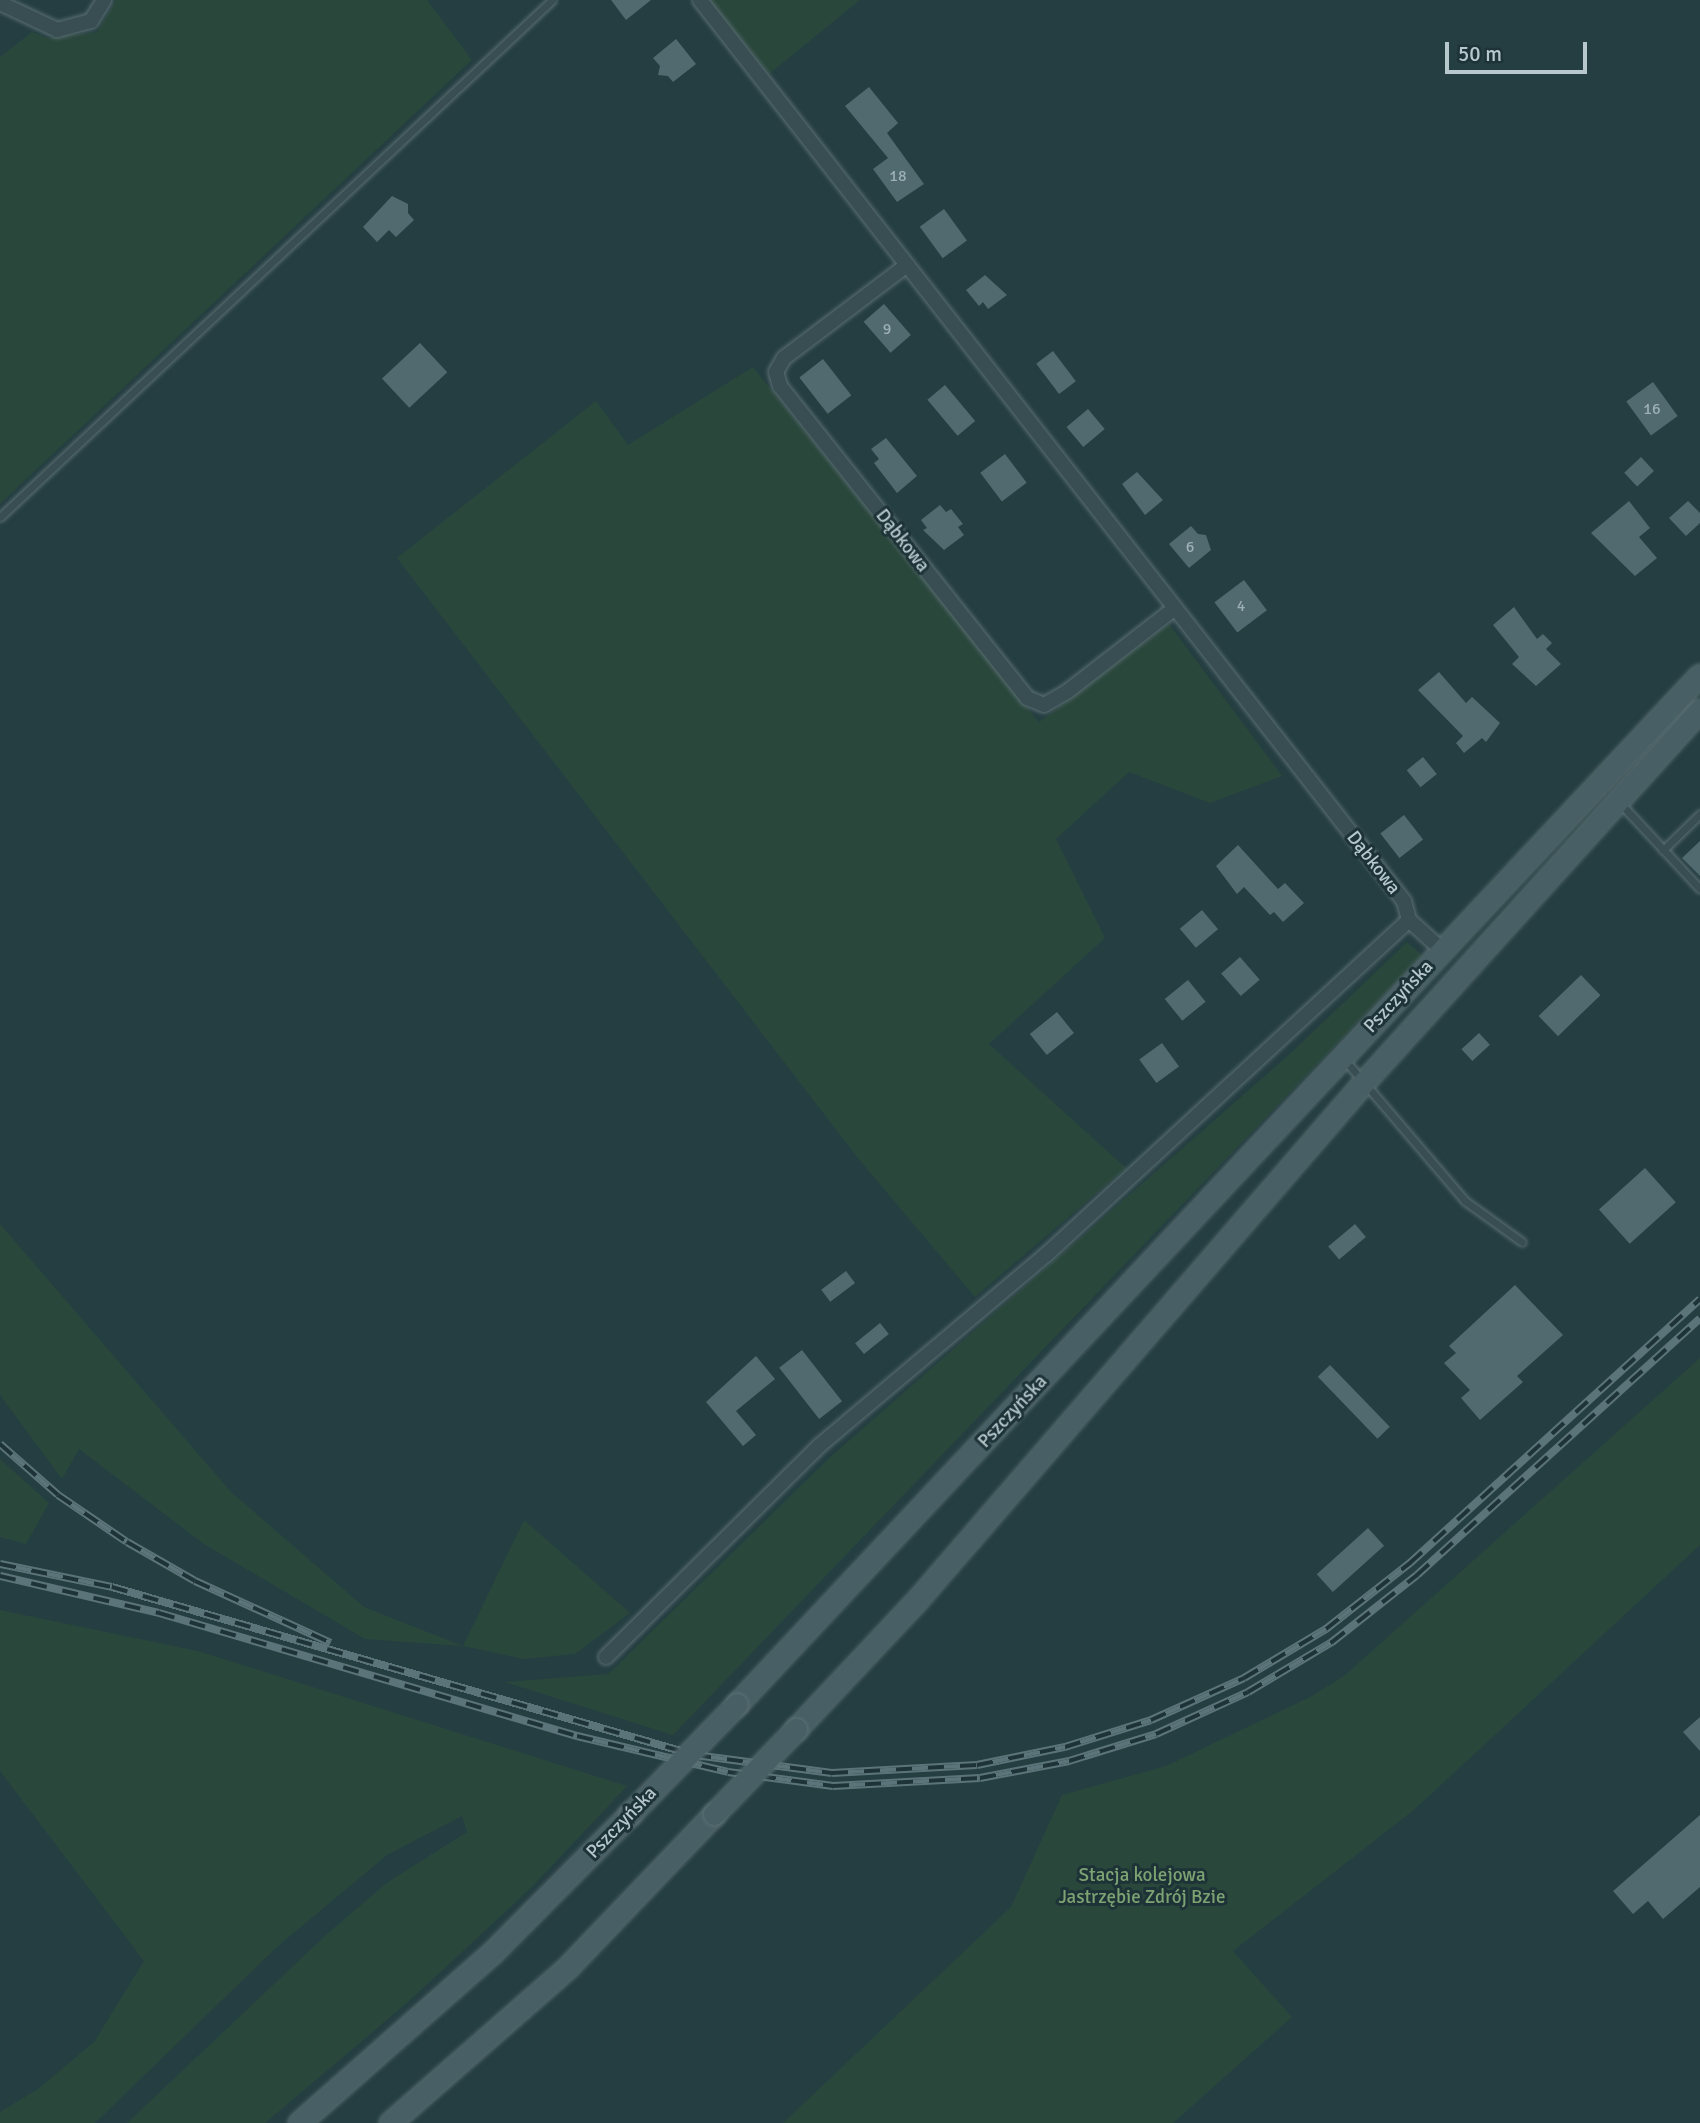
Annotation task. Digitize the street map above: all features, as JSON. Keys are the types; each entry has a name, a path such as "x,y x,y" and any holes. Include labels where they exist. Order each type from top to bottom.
{"main road":[{"name":"Pszczyńska","path":"299,2123 492,1953 737,1704 1700,675"},
{"name":"Pszczyńska","path":"390,2123 472,2055 568,1967 918,1599 1364,1082 1700,710"}],"street":[{"path":"0,3 57,30 91,21 104,0"},
{"name":"Dąbkowa","path":"700,0 1404,901 1409,919 1442,950"},
{"name":"Dąbkowa","path":"907,265 784,358 776,372 780,386 1027,698 1044,705 1068,691 1175,608"},
{"path":"606,1657 819,1446 1046,1255 1409,919"}],"lane":[{"path":"0,517 552,0"},
{"path":"1617,800 1700,889"},
{"path":"1663,849 1700,814"},
{"path":"1343,1057 1465,1201 1522,1242"}],"green space":[{"path":"116,0 427,0 472,60 0,504 0,57 32,32 47,38 97,32"},
{"path":"709,0 860,0 769,74"},
{"path":"753,367 1039,722 1169,624 1282,776 1210,803 1129,772 1056,839 1105,938 989,1044 1126,1168 975,1297 857,1157 397,558 596,401 628,445"},
{"path":"1407,942 1422,955 673,1735 505,1682 608,1674 829,1458 1291,1053"},
{"path":"0,1224 231,1492 364,1607 463,1646 365,1639 204,1544 79,1449 62,1479 0,1395"},
{"name":"Stacja kolejowa Jastrzębie Zdrój Bzie","path":"1700,1358 1700,1545 1415,1809 1233,1951 1292,2017 1173,2123 783,2123 1011,1907 1062,1795 1166,1766 1312,1696 1344,1676"},
{"path":"0,1459 49,1503 26,1544 0,1537"},
{"path":"524,1520 630,1613 575,1654 524,1659 463,1646"},
{"path":"0,1610 198,1651 627,1786 532,1887 408,2002 265,2123 127,2123 328,1933 388,1882 467,1832 462,1816 387,1855 277,1947 95,2123 0,2123 0,2112 38,2089 94,2042 144,1961 0,1771"}],"building":[{"path":"611,0 651,0 626,20"},
{"path":"676,39 696,64 673,82 668,76 658,75 660,66 653,58"},
{"path":"869,87 898,123 887,133 924,184 897,202 873,169 888,158 845,106"},
{"path":"392,196 408,204 408,213 414,220 396,237 389,230 377,242 363,227"},
{"path":"944,209 967,241 943,258 920,227"},
{"path":"985,275 1007,295 988,309 983,302 979,306 966,290"},
{"path":"884,304 911,335 891,353 864,322"},
{"path":"420,343 447,372 409,408 382,378"},
{"path":"1053,351 1076,381 1059,394 1036,364"},
{"path":"823,359 851,395 828,414 799,377"},
{"path":"1653,382 1678,416 1651,435 1626,401"},
{"path":"945,385 975,421 958,436 927,400"},
{"path":"1088,409 1105,429 1083,447 1067,427"},
{"path":"886,438 917,476 897,493 874,463 879,459 871,449"},
{"path":"1005,454 1027,483 1002,501 980,473"},
{"path":"1641,457 1654,471 1637,487 1624,473"},
{"path":"1137,472 1163,500 1145,515 1122,484"},
{"path":"1629,501 1650,528 1639,537 1657,558 1635,576 1591,533"},
{"path":"1688,501 1700,513 1700,523 1686,536 1669,518"},
{"path":"940,505 946,512 951,509 963,524 958,527 964,535 944,550 923,530 927,528 921,520"},
{"path":"1191,526 1198,534 1206,535 1211,550 1189,568 1169,544"},
{"path":"1244,580 1267,610 1237,633 1214,602"},
{"path":"1514,607 1537,639 1543,634 1552,643 1546,649 1561,664 1536,686 1512,664 1519,657 1493,625"},
{"path":"1439,672 1466,703 1472,697 1500,723 1486,742 1482,738 1464,753 1456,743 1463,736 1418,690"},
{"path":"1423,757 1437,774 1421,787 1407,770"},
{"path":"1404,815 1423,839 1399,858 1380,833"},
{"path":"1700,841 1700,876 1682,858"},
{"path":"1238,845 1278,889 1285,883 1304,903 1283,922 1274,912 1270,915 1244,887 1237,894 1216,866"},
{"path":"1202,910 1218,929 1196,948 1180,929"},
{"path":"1240,957 1260,980 1241,996 1221,973"},
{"path":"1581,975 1600,995 1558,1036 1539,1016"},
{"path":"1188,980 1206,1002 1182,1021 1165,999"},
{"path":"1057,1012 1074,1033 1047,1055 1030,1034"},
{"path":"1479,1033 1490,1045 1472,1061 1461,1049"},
{"path":"1162,1043 1179,1066 1156,1083 1139,1059"},
{"path":"1645,1168 1676,1202 1630,1244 1599,1209"},
{"path":"1355,1224 1366,1237 1339,1260 1328,1246"},
{"path":"846,1271 855,1283 830,1302 821,1290"},
{"path":"1515,1285 1563,1335 1517,1376 1523,1382 1480,1420 1461,1398 1470,1390 1444,1363 1456,1353 1449,1346"},
{"path":"880,1323 889,1334 864,1354 855,1343"},
{"path":"802,1350 842,1401 819,1419 779,1368"},
{"path":"756,1356 775,1379 736,1411 756,1435 743,1446 706,1402"},
{"path":"1330,1365 1390,1427 1378,1439 1318,1377"},
{"path":"1368,1528 1384,1546 1333,1592 1317,1574"},
{"path":"1700,1717 1700,1751 1683,1732"},
{"path":"1700,1815 1700,1887 1663,1919 1648,1901 1633,1914 1613,1891"}],"railway":[{"path":"0,1564 112,1587 695,1755 832,1773 977,1765 1065,1747 1151,1720 1244,1678 1326,1629 1410,1563 1700,1299"},
{"path":"0,1576 159,1613 577,1736 728,1772 833,1786 980,1778 1069,1761 1156,1734 1248,1692 1332,1642 1417,1575 1700,1318"},
{"path":"0,1444 58,1495 127,1542 195,1581 331,1643"}]}
